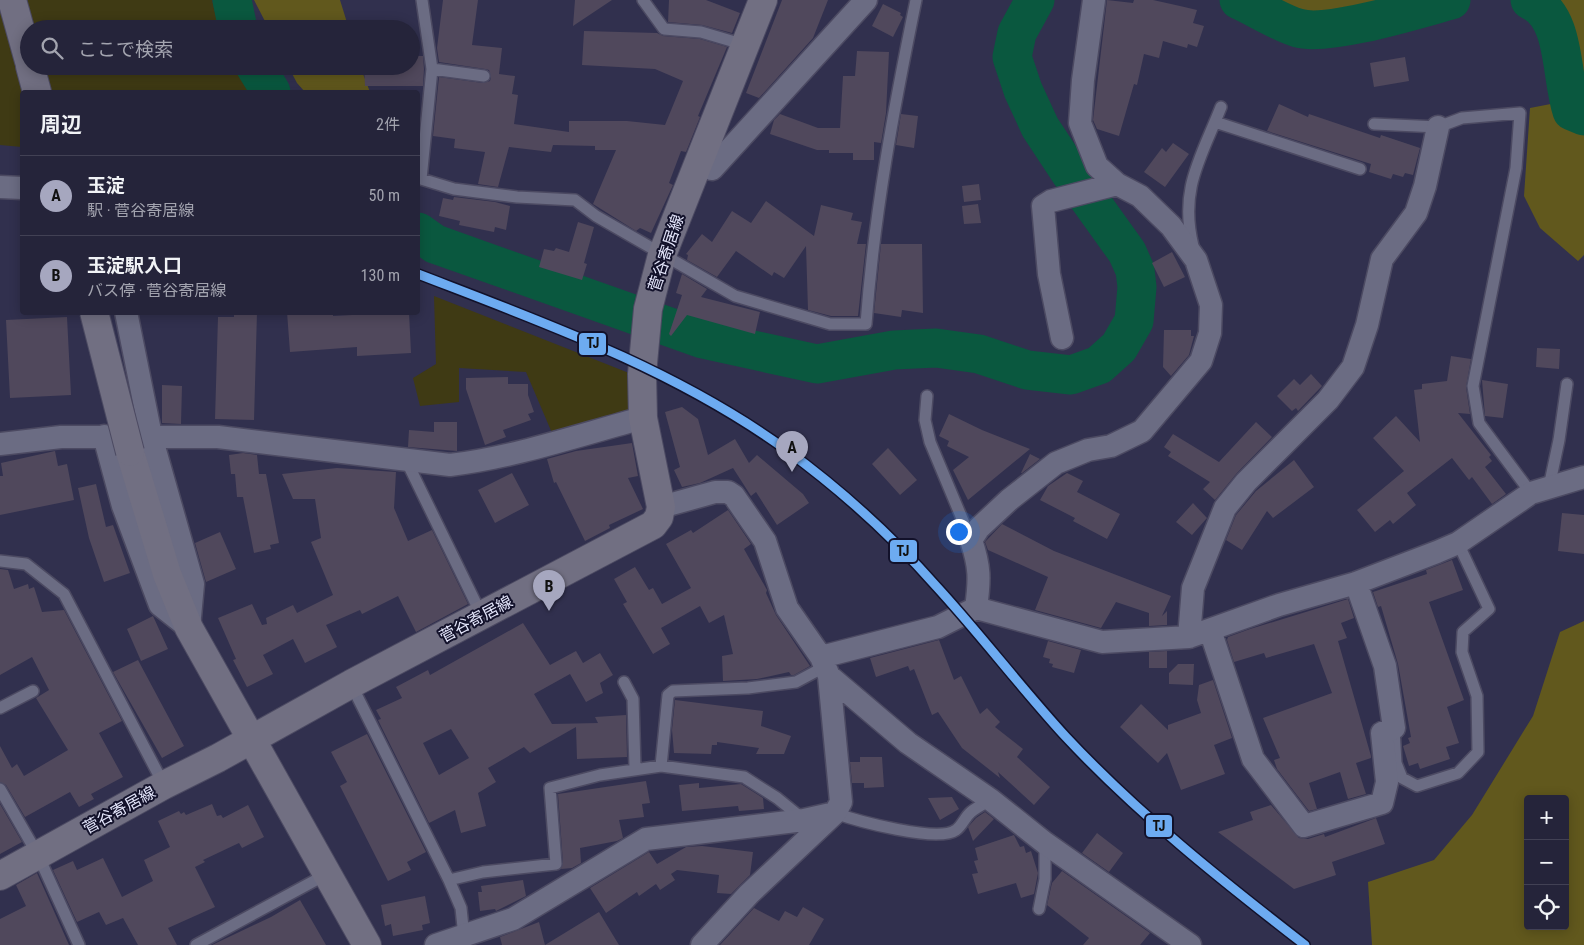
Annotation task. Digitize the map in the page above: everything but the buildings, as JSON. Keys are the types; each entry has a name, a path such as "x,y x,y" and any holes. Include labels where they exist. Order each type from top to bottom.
{"main road":[{"path":"12,0 20,29"},
{"name":"菅谷寄居線","path":"0,876 164,785 252,740 351,684 653,525 659,517 661,507 643,418 644,345 648,309 662,255 763,0"},
{"path":"32,75 36,90"},
{"path":"95,315 130,452 167,574 189,628 367,945"}],"street":[{"path":"700,161 712,169 866,0"},
{"path":"1094,0 1082,80 1080,123 1097,166 1110,187"},
{"path":"1189,637 1193,588 1225,508 1246,482 1328,400 1353,368 1367,325 1382,259 1416,213 1425,186 1438,127"},
{"path":"0,187 20,188"},
{"path":"976,608 980,578 979,565 971,540 978,528 1009,500 1056,463 1088,450 1112,446 1142,430 1201,361 1210,333 1211,305 1196,260 1171,226 1140,196 1110,187 1051,201 1043,206 1049,274 1062,338"},
{"path":"127,315 136,358 138,381 151,436 193,584 189,628"},
{"path":"0,444 61,437 218,437 450,466 480,462 643,418"},
{"path":"104,436 123,506 160,605 189,628"},
{"path":"825,666 938,627 976,608 1102,642 1189,637 1279,605 1356,582 1458,543 1540,490 1584,477"},
{"path":"661,507 722,491 734,496 764,541 787,608 825,666 908,743 991,800 1045,843 1190,945"},
{"path":"1210,630 1253,759 1304,826 1382,803 1386,782 1382,734 1394,728 1385,666 1356,582"},
{"path":"702,945 749,894 835,813 841,802 825,666"},
{"path":"436,945 464,941 513,919 646,839 804,820 835,813"}],"lane":[{"path":"422,0 432,69 420,168 421,179 454,189 517,197 575,200 596,216 735,296 830,324 866,324 871,252 891,124 916,0"},
{"path":"643,0 664,29 701,32 745,45"},
{"path":"432,69 484,76"},
{"path":"1196,260 1187,210 1192,174 1221,107"},
{"path":"1374,124 1438,127 1462,118 1520,113 1516,168 1473,386 1480,423 1540,490 1559,440 1567,384"},
{"path":"1215,122 1360,169"},
{"path":"927,396 925,420 930,442 971,540"},
{"path":"407,462 482,616"},
{"path":"1394,728 1396,763 1402,778 1417,786 1458,774 1478,752 1477,696 1462,652 1463,632 1489,609 1458,543"},
{"path":"0,561 26,564 64,594 164,785"},
{"path":"660,766 668,694 673,691 748,688 796,682 825,666"},
{"path":"624,682 633,699 635,768"},
{"path":"351,684 449,880 461,908 464,941"},
{"path":"0,708 33,691"},
{"path":"449,880 483,872 556,864 550,788 635,768 660,766 744,777 777,798 804,820"},
{"path":"0,789 38,855 79,945"},
{"path":"835,813 858,821 912,832 942,835 956,830 970,813 991,800"},
{"path":"1039,909 1045,879 1045,843"},
{"path":"196,945 328,873"}],"shaded area":[{"path":"28,0 212,0 217,20 20,20 20,75 243,75 254,90 20,90 20,147 0,145 0,12"},
{"path":"254,0 340,0 346,20 264,20"},
{"path":"1252,0 1405,0 1345,19 1311,22 1293,19 1274,12"},
{"path":"1546,0 1584,0 1584,255 1578,261 1540,228 1524,196 1530,108 1561,102 1570,60 1569,46 1560,18"},
{"path":"293,75 363,75 369,90 303,90"},
{"path":"434,296 629,373 631,411 552,433 526,372 459,368 459,402 420,406 413,378 436,364"},
{"path":"1584,621 1584,945 1372,945 1368,882 1434,860 1472,815 1533,716 1560,632"}],"waterway":[{"path":"232,0 236,20"},
{"path":"420,233 435,244 703,339 817,364 894,350 936,348 979,354 1027,370 1071,375 1099,365 1119,347 1134,321 1137,287 1135,270 1127,252 1040,127 1023,90 1012,57 1017,33 1035,0"},
{"path":"1239,0 1292,26 1312,30 1330,29 1373,21 1451,0"},
{"path":"1530,0 1542,8 1550,19 1560,48 1572,111 1584,116"},
{"path":"261,75 270,90"}],"transit line":[{"name":"TJ","path":"420,275 561,330 654,371 743,421 805,464 864,513 919,567 1066,737 1122,793 1211,871 1305,945"}],"place":[{"name":"玉淀","path":"792,472"},
{"name":"玉淀駅入口","path":"549,611"}]}
